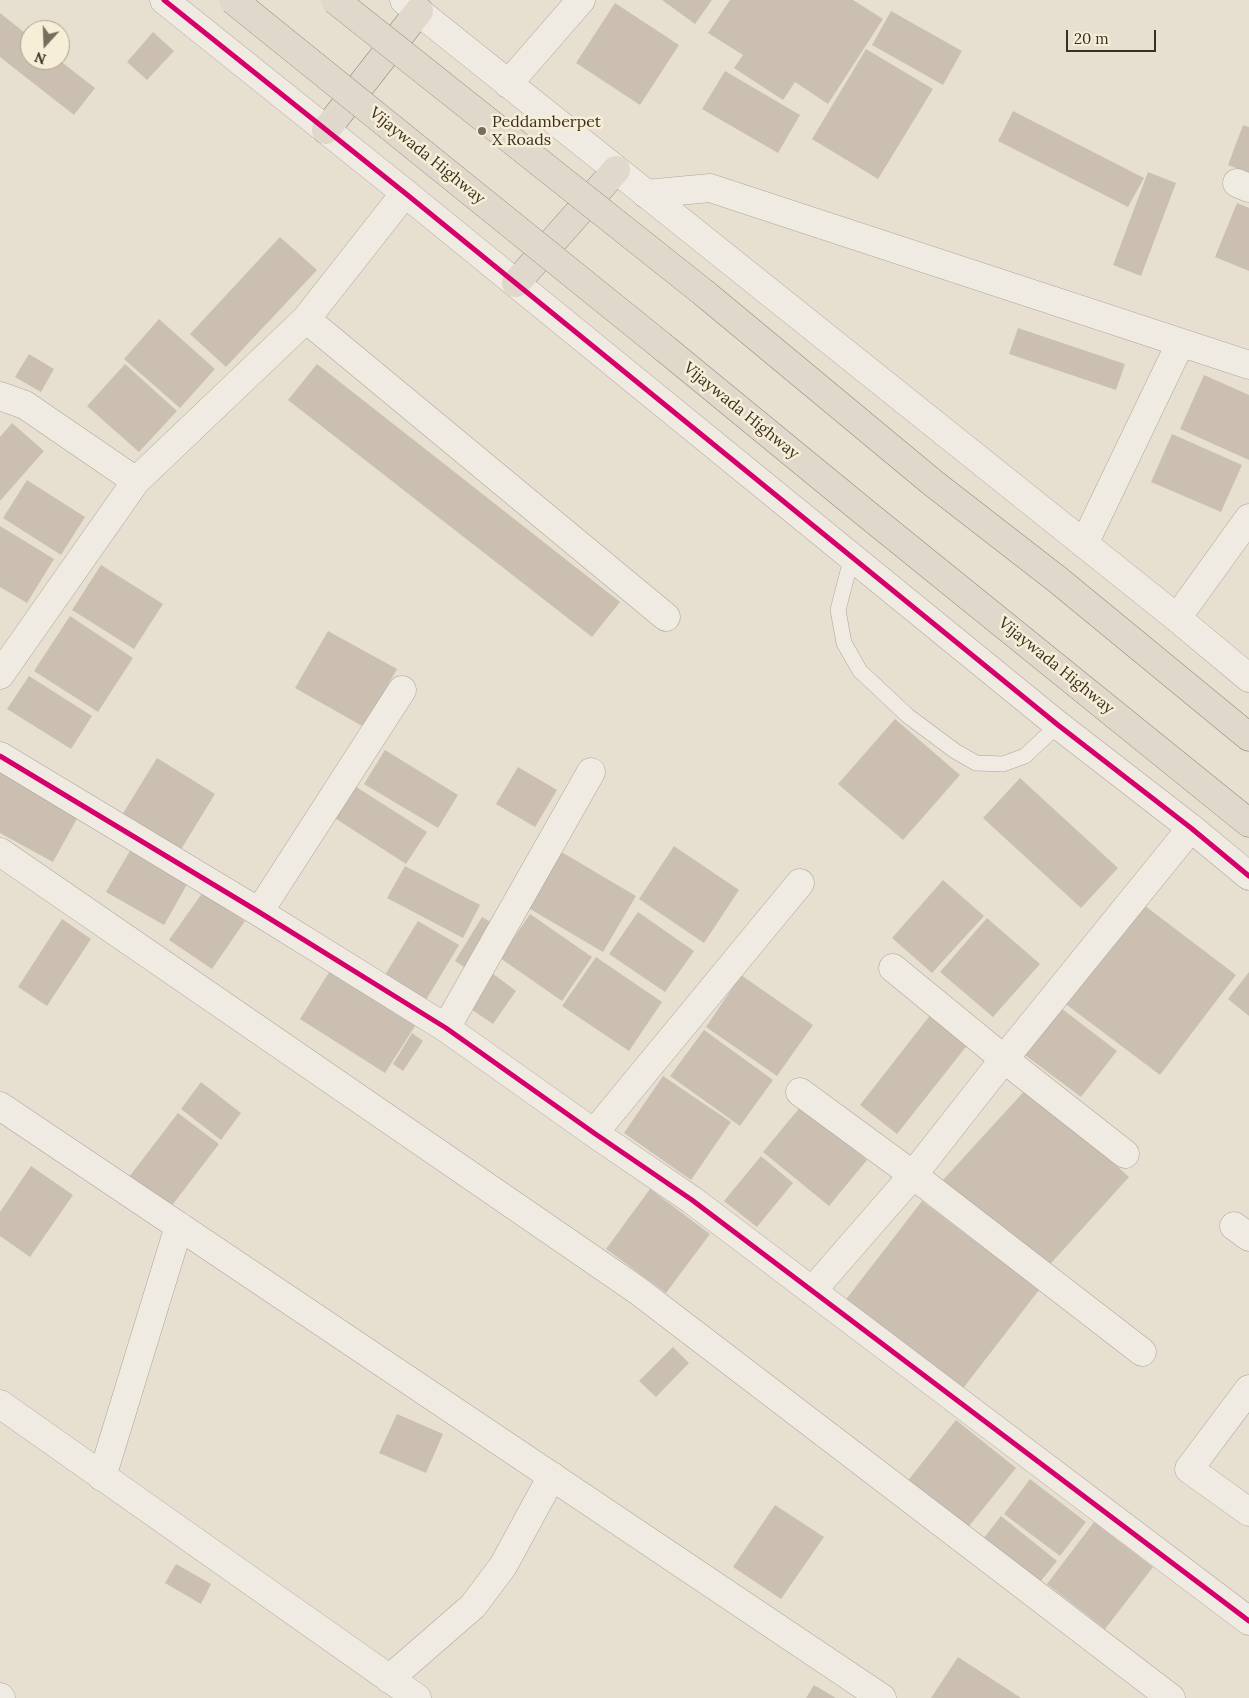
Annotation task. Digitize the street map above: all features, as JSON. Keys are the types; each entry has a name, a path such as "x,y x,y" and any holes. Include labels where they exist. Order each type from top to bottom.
{"highway":[{"name":"Vijaywada Highway","path":"233,0 1249,823"},
{"path":"335,0 704,292 933,483 1058,580 1249,737"},
{"path":"326,130 411,6"},
{"path":"516,283 616,170"}],"street":[{"path":"164,0 516,283 1058,725 1191,828 1249,876"},
{"path":"508,84 581,0"},
{"path":"411,6 1177,618 1249,678"},
{"path":"646,194 710,188 1180,344 1249,365"},
{"path":"0,675 136,481 306,319 405,193"},
{"path":"306,319 666,618"},
{"path":"1084,544 1180,344"},
{"path":"0,396 25,405 136,481"},
{"path":"1177,618 1249,518"},
{"path":"260,912 402,690"},
{"path":"0,756 260,912 446,1028 692,1200 1249,1621"},
{"path":"446,1028 591,772"},
{"path":"812,1291 913,1175 1004,1059 1191,828"},
{"path":"2,857 636,1290 1171,1698"},
{"path":"594,1133 800,883"},
{"path":"893,968 1004,1059 1125,1154"},
{"path":"800,1092 913,1175 1142,1352"},
{"path":"0,1106 882,1698"},
{"path":"102,1477 179,1226"},
{"path":"1249,1389 1189,1468 1249,1512"},
{"path":"0,1404 417,1698"},
{"path":"389,1679 473,1606 503,1566 552,1476"}],"lane":[{"path":"852,556 838,610 844,644 860,671 908,716 955,751 976,763 1002,764 1026,756 1058,725"}],"building":[{"path":"662,0 712,0 695,24"},
{"path":"730,0 853,0 883,19 828,104 795,82 783,100 734,68 743,55 708,33"},
{"path":"615,3 679,45 640,105 576,63"},
{"path":"891,11 962,51 943,85 872,45"},
{"path":"0,13 20,29 20,70 70,69 95,88 74,115 0,57"},
{"path":"153,32 174,51 147,80 127,62"},
{"path":"866,49 933,89 878,179 812,139"},
{"path":"725,71 800,115 778,153 702,109"},
{"path":"1013,111 1144,178 1128,207 998,141"},
{"path":"1243,125 1249,127 1249,173 1228,165"},
{"path":"1148,172 1176,183 1141,276 1113,265"},
{"path":"1237,203 1249,208 1249,271 1215,257"},
{"path":"280,237 317,270 226,367 190,334"},
{"path":"159,319 215,369 180,408 124,359"},
{"path":"1018,328 1125,364 1116,390 1009,354"},
{"path":"29,354 54,369 41,392 15,377"},
{"path":"125,364 177,411 139,452 87,406"},
{"path":"317,364 620,602 592,637 288,400"},
{"path":"1204,375 1249,395 1249,460 1180,429"},
{"path":"12,423 44,451 0,501 0,437"},
{"path":"1172,434 1242,465 1221,512 1151,482"},
{"path":"27,480 85,517 61,555 3,518"},
{"path":"0,526 54,559 27,603 0,587"},
{"path":"101,565 163,604 134,649 72,610"},
{"path":"70,616 133,658 98,712 34,671"},
{"path":"328,631 397,669 364,727 295,688"},
{"path":"29,676 92,716 71,749 7,709"},
{"path":"895,719 960,775 903,840 838,784"},
{"path":"385,750 458,795 438,828 364,784"},
{"path":"157,758 215,794 180,851 122,815"},
{"path":"518,767 557,790 535,827 496,804"},
{"path":"0,772 79,815 53,862 0,833"},
{"path":"1020,778 1118,868 1081,908 983,818"},
{"path":"350,783 427,832 406,864 330,815"},
{"path":"674,846 739,890 704,943 639,899"},
{"path":"553,847 636,896 603,952 520,903"},
{"path":"131,849 189,881 164,925 106,892"},
{"path":"405,866 480,905 463,938 387,898"},
{"path":"943,880 984,916 932,973 892,938"},
{"path":"203,892 245,921 212,969 169,940"},
{"path":"1136,899 1236,975 1160,1075 1059,999"},
{"path":"638,912 694,951 665,992 609,954"},
{"path":"530,914 592,957 562,1001 500,958"},
{"path":"482,917 501,928 473,973 455,961"},
{"path":"987,918 1040,964 993,1017 940,972"},
{"path":"62,919 91,939 47,1006 18,987"},
{"path":"418,921 459,945 426,1000 385,975"},
{"path":"596,957 662,1002 629,1051 562,1006"},
{"path":"331,969 417,1023 385,1073 300,1019"},
{"path":"1249,972 1249,1016 1228,999"},
{"path":"492,973 516,991 493,1024 468,1007"},
{"path":"741,975 813,1025 777,1076 706,1027"},
{"path":"1057,1005 1117,1051 1081,1097 1021,1052"},
{"path":"935,1009 973,1038 897,1134 860,1105"},
{"path":"704,1030 773,1080 740,1126 670,1076"},
{"path":"412,1033 423,1041 403,1071 393,1064"},
{"path":"663,1076 731,1122 691,1180 624,1133"},
{"path":"201,1082 241,1113 221,1140 181,1109"},
{"path":"1029,1086 1129,1177 1044,1271 943,1180"},
{"path":"801,1106 867,1160 829,1206 763,1152"},
{"path":"178,1113 219,1144 170,1208 129,1177"},
{"path":"761,1156 793,1183 757,1227 724,1201"},
{"path":"31,1166 73,1195 30,1257 0,1236 0,1212"},
{"path":"650,1189 710,1234 666,1293 606,1249"},
{"path":"922,1201 1039,1290 961,1391 844,1302"},
{"path":"673,1347 689,1363 656,1397 639,1381"},
{"path":"397,1414 443,1434 426,1473 379,1453"},
{"path":"956,1420 1016,1468 965,1531 906,1483"},
{"path":"1030,1479 1086,1522 1060,1556 1004,1514"},
{"path":"775,1505 824,1537 781,1599 733,1567"},
{"path":"1001,1516 1057,1561 1040,1582 984,1538"},
{"path":"1094,1522 1153,1567 1105,1629 1047,1584"},
{"path":"176,1564 211,1584 201,1604 165,1583"},
{"path":"958,1657 1021,1698 931,1698"},
{"path":"814,1685 836,1698 806,1698"}],"cycle path":[{"path":"164,0 405,193 1058,725 1191,828 1249,876"},
{"path":"0,756 259,912 446,1028 692,1200 1249,1621"}],"place":[{"name":"Peddamberpet X Roads","path":"482,131"}]}
